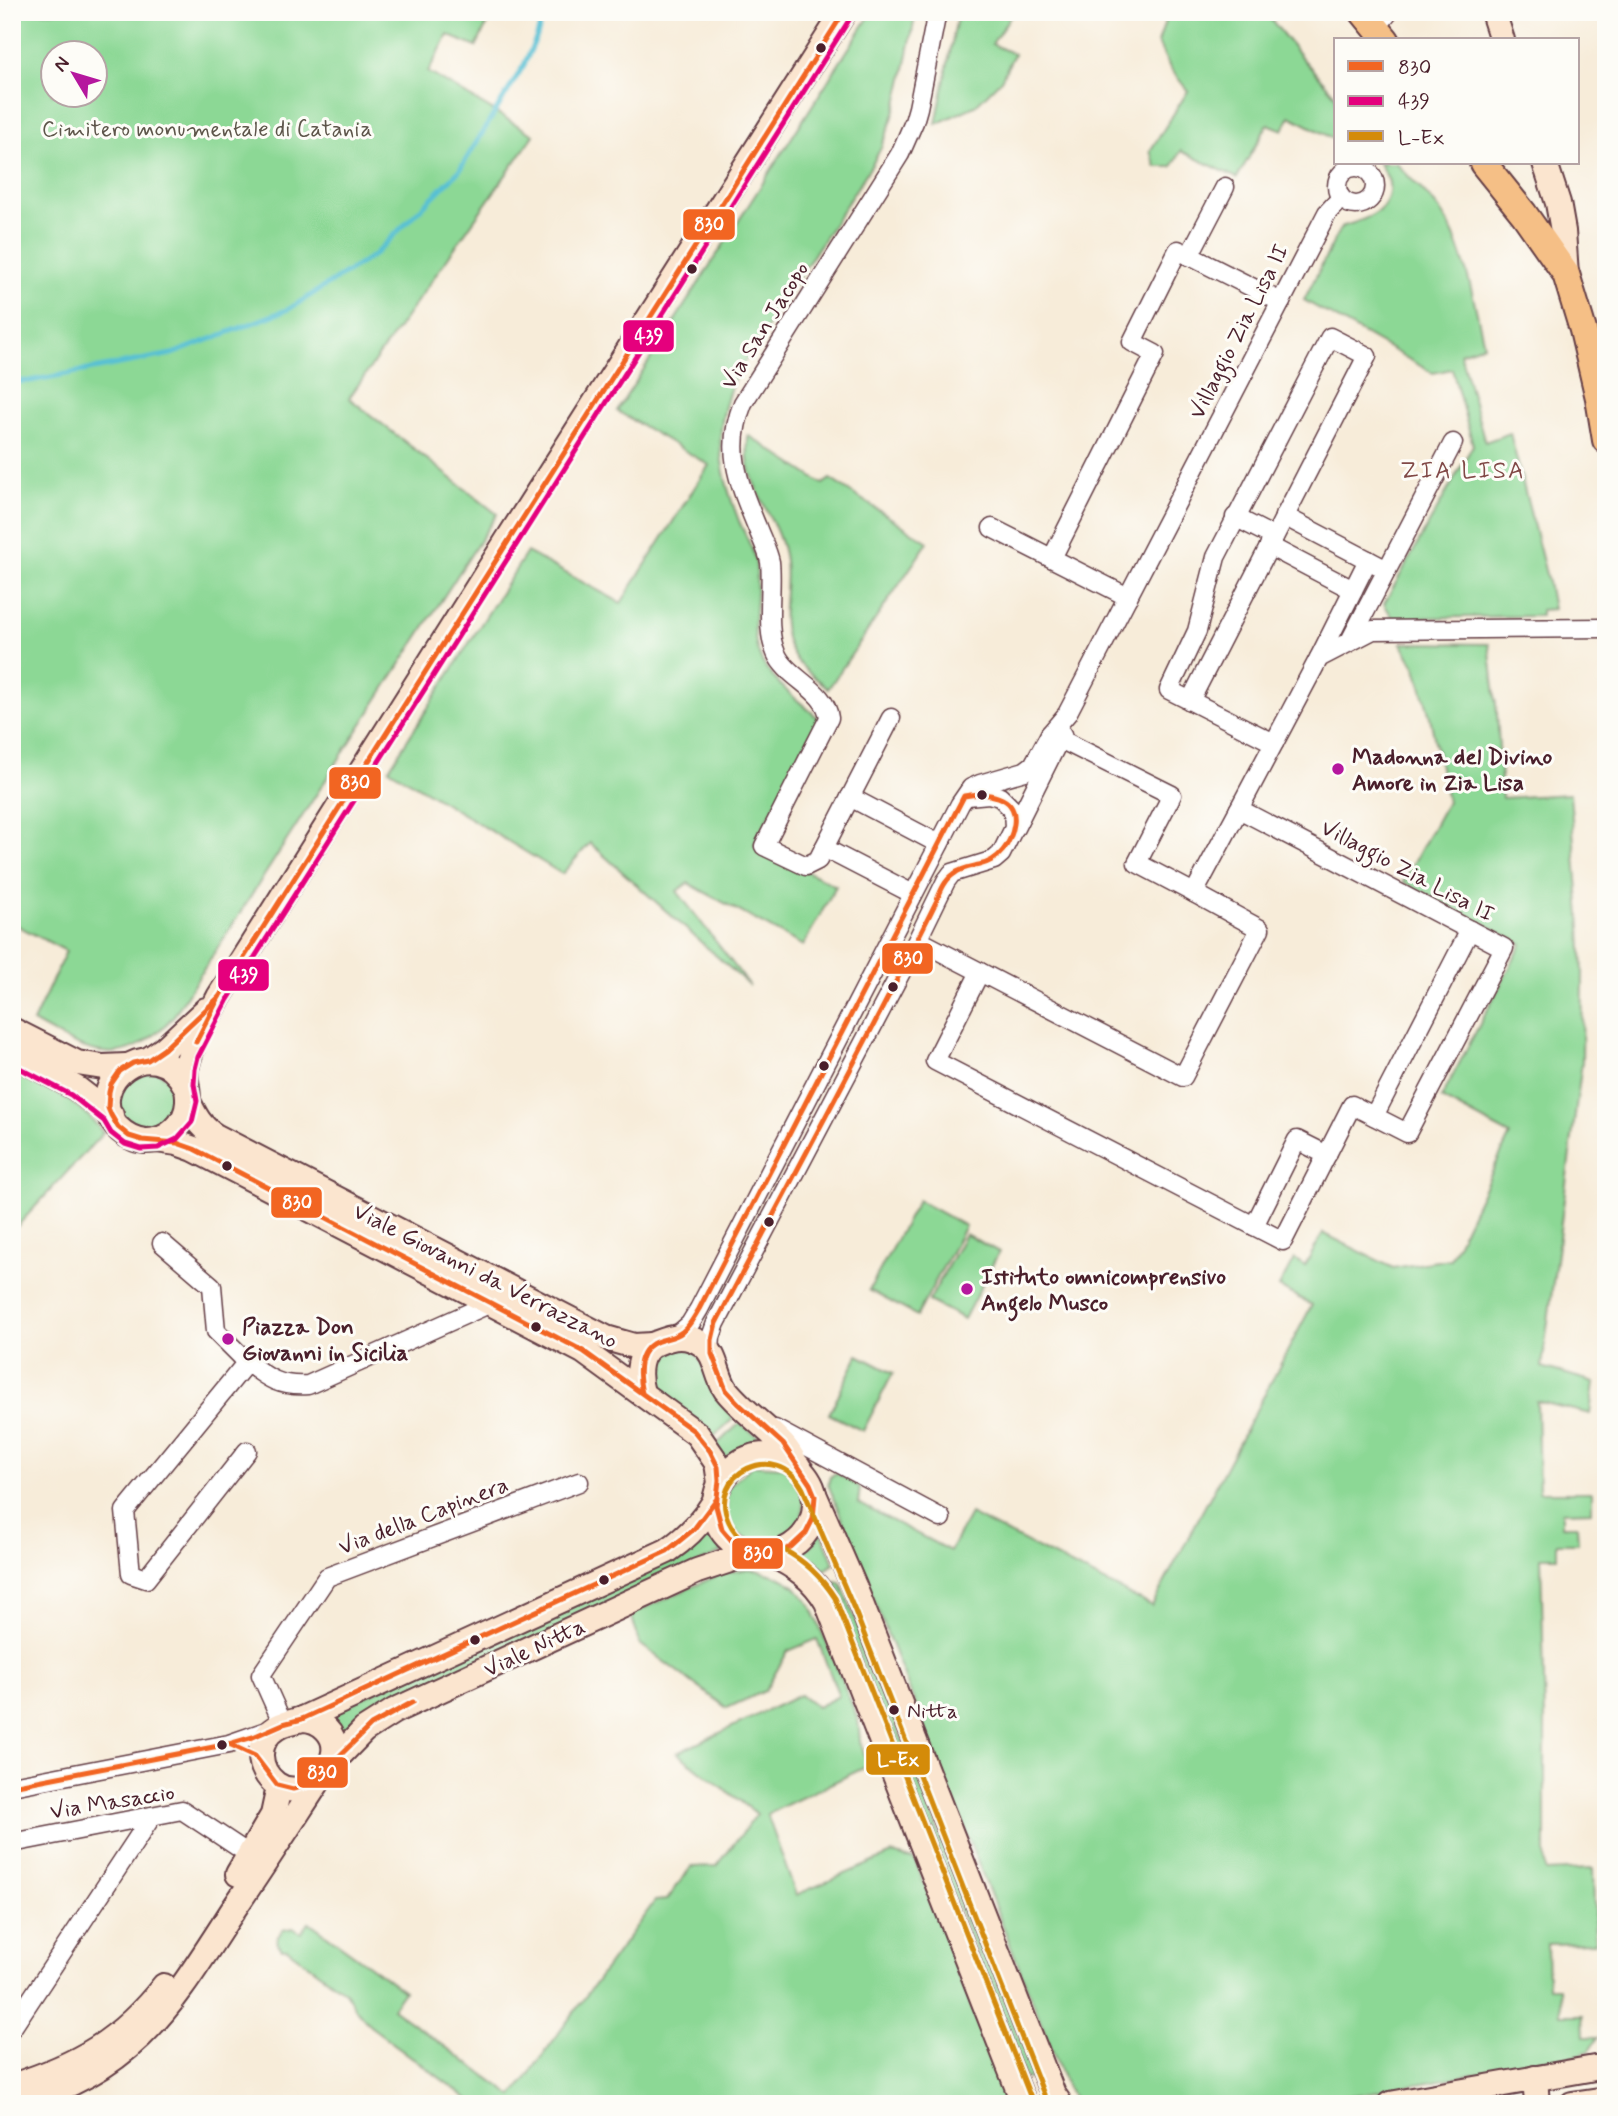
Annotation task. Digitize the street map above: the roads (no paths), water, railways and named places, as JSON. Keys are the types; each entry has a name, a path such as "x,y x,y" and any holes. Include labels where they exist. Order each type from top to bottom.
{"main road":[{"path":"219,997 164,1049 115,1077 108,1092 108,1108 118,1127 129,1136 156,1140 179,1126 187,1110 186,1068 190,1054 219,997 844,12"},
{"path":"1493,12 1502,38"},
{"path":"1484,164 1566,274"},
{"path":"1545,164 1558,203 1566,274 1583,330 1606,440"},
{"path":"1536,231 1545,223 1558,203"},
{"path":"12,1030 78,1063 103,1067 137,1063 167,1064 181,1077 187,1093"},
{"path":"12,1054 76,1088 111,1115"},
{"name":"Viale Giovanni da Verrazzano","path":"187,1093 197,1119 215,1136 606,1338 634,1346 652,1345"},
{"name":"Viale Giovanni da Verrazzano","path":"156,1140 194,1149 583,1351 697,1434 717,1462 718,1492"},
{"path":"642,1393 639,1367 643,1356 652,1345 676,1336 693,1339 710,1350 724,1387 737,1403 786,1447 808,1482 854,1586 1048,2081 1060,2104"},
{"path":"287,1724 318,1722 331,1734 335,1749 327,1769 303,1788 295,1790 279,1787 269,1778 261,1763 266,1737 287,1724 667,1551 699,1525 725,1475 738,1463 755,1456 773,1455 782,1457 808,1482 814,1515 806,1534 790,1548 760,1553"},
{"path":"718,1492 718,1521 734,1544 789,1564 818,1587 827,1602 1024,2104"},
{"name":"Viale Nitta","path":"14,2103 47,2095 86,2076 124,2052 153,2025 182,1990 327,1769 364,1730 394,1711 697,1571 760,1553"},
{"path":"12,2086 69,2065 114,2038 152,2001 250,1855 273,1815 279,1787"},
{"path":"1390,2104 1606,2066"},
{"path":"1535,2078 1537,2104"},
{"path":"1572,2104 1606,2099"}],"street":[{"name":"Via San Jacopo","path":"824,848 818,860 806,866 764,846 829,718 825,704 784,667 775,652 771,634 770,559 741,487 735,464 735,423 743,403 900,154 915,122 937,12"},
{"path":"1189,256 1225,187"},
{"name":"Villaggio Zia Lisa II","path":"1056,736 1327,213 1341,198"},
{"path":"1052,558 1155,354 1132,342 1178,250 1281,302"},
{"path":"1190,701 1367,356 1330,337 1216,556 1197,631 1169,690 1190,701 1274,743"},
{"path":"1350,641 1453,443"},
{"path":"1284,516 1387,570"},
{"path":"1236,517 1353,590"},
{"path":"992,528 1128,597"},
{"path":"1194,893 1368,561"},
{"path":"1319,658 1373,630 1606,628"},
{"path":"891,718 824,848 914,894"},
{"path":"676,1336 690,1324 699,1309 964,796 971,788 980,784 1025,771 1056,736"},
{"path":"710,1350 716,1323 918,940 946,881 952,873 994,860 1001,854 1056,736"},
{"path":"918,940 1183,1077 1260,929 1137,863 1172,795 1056,736"},
{"path":"964,796 977,793 1000,797 1013,810 1014,828"},
{"path":"850,797 939,844"},
{"name":"Villaggio Zia Lisa II","path":"980,972 935,1061 1283,1241 1352,1105 1407,1133 1504,948 1239,809"},
{"path":"1374,1116 1470,930"},
{"path":"1254,1226 1297,1140 1327,1155"},
{"path":"162,1242 212,1286 216,1331 264,1376 290,1386 308,1385 491,1303"},
{"path":"247,1362 125,1511 131,1574 146,1579 247,1451"},
{"path":"760,1421 941,1518"},
{"path":"808,1482 824,1455"},
{"name":"Via della Capinera","path":"287,1724 261,1675 327,1577 579,1482"},
{"path":"12,1786 229,1744 287,1724"},
{"path":"229,1744 241,1748 261,1763"},
{"name":"Via Masaccio","path":"12,1843 182,1810 250,1855"},
{"path":"12,2028 152,1816"}],"waterway":[{"path":"12,382 30,381 172,354 289,309 374,255 459,171 524,65 544,12"}],"place":[{"name":"Madonna del Divino Amore in Zia Lisa","path":"1338,769"},
{"name":"Istituto omnicomprensivo Angelo Musco","path":"967,1289"},
{"name":"Piazza Don Giovanni in Sicilia","path":"228,1339"},
{"name":"Nitta","path":"894,1710"}],"district":[{"name":"ZIA LISA","path":"1463,470"}],"park label":[{"name":"Cimitero monumentale di Catania","path":"207,128"}]}
